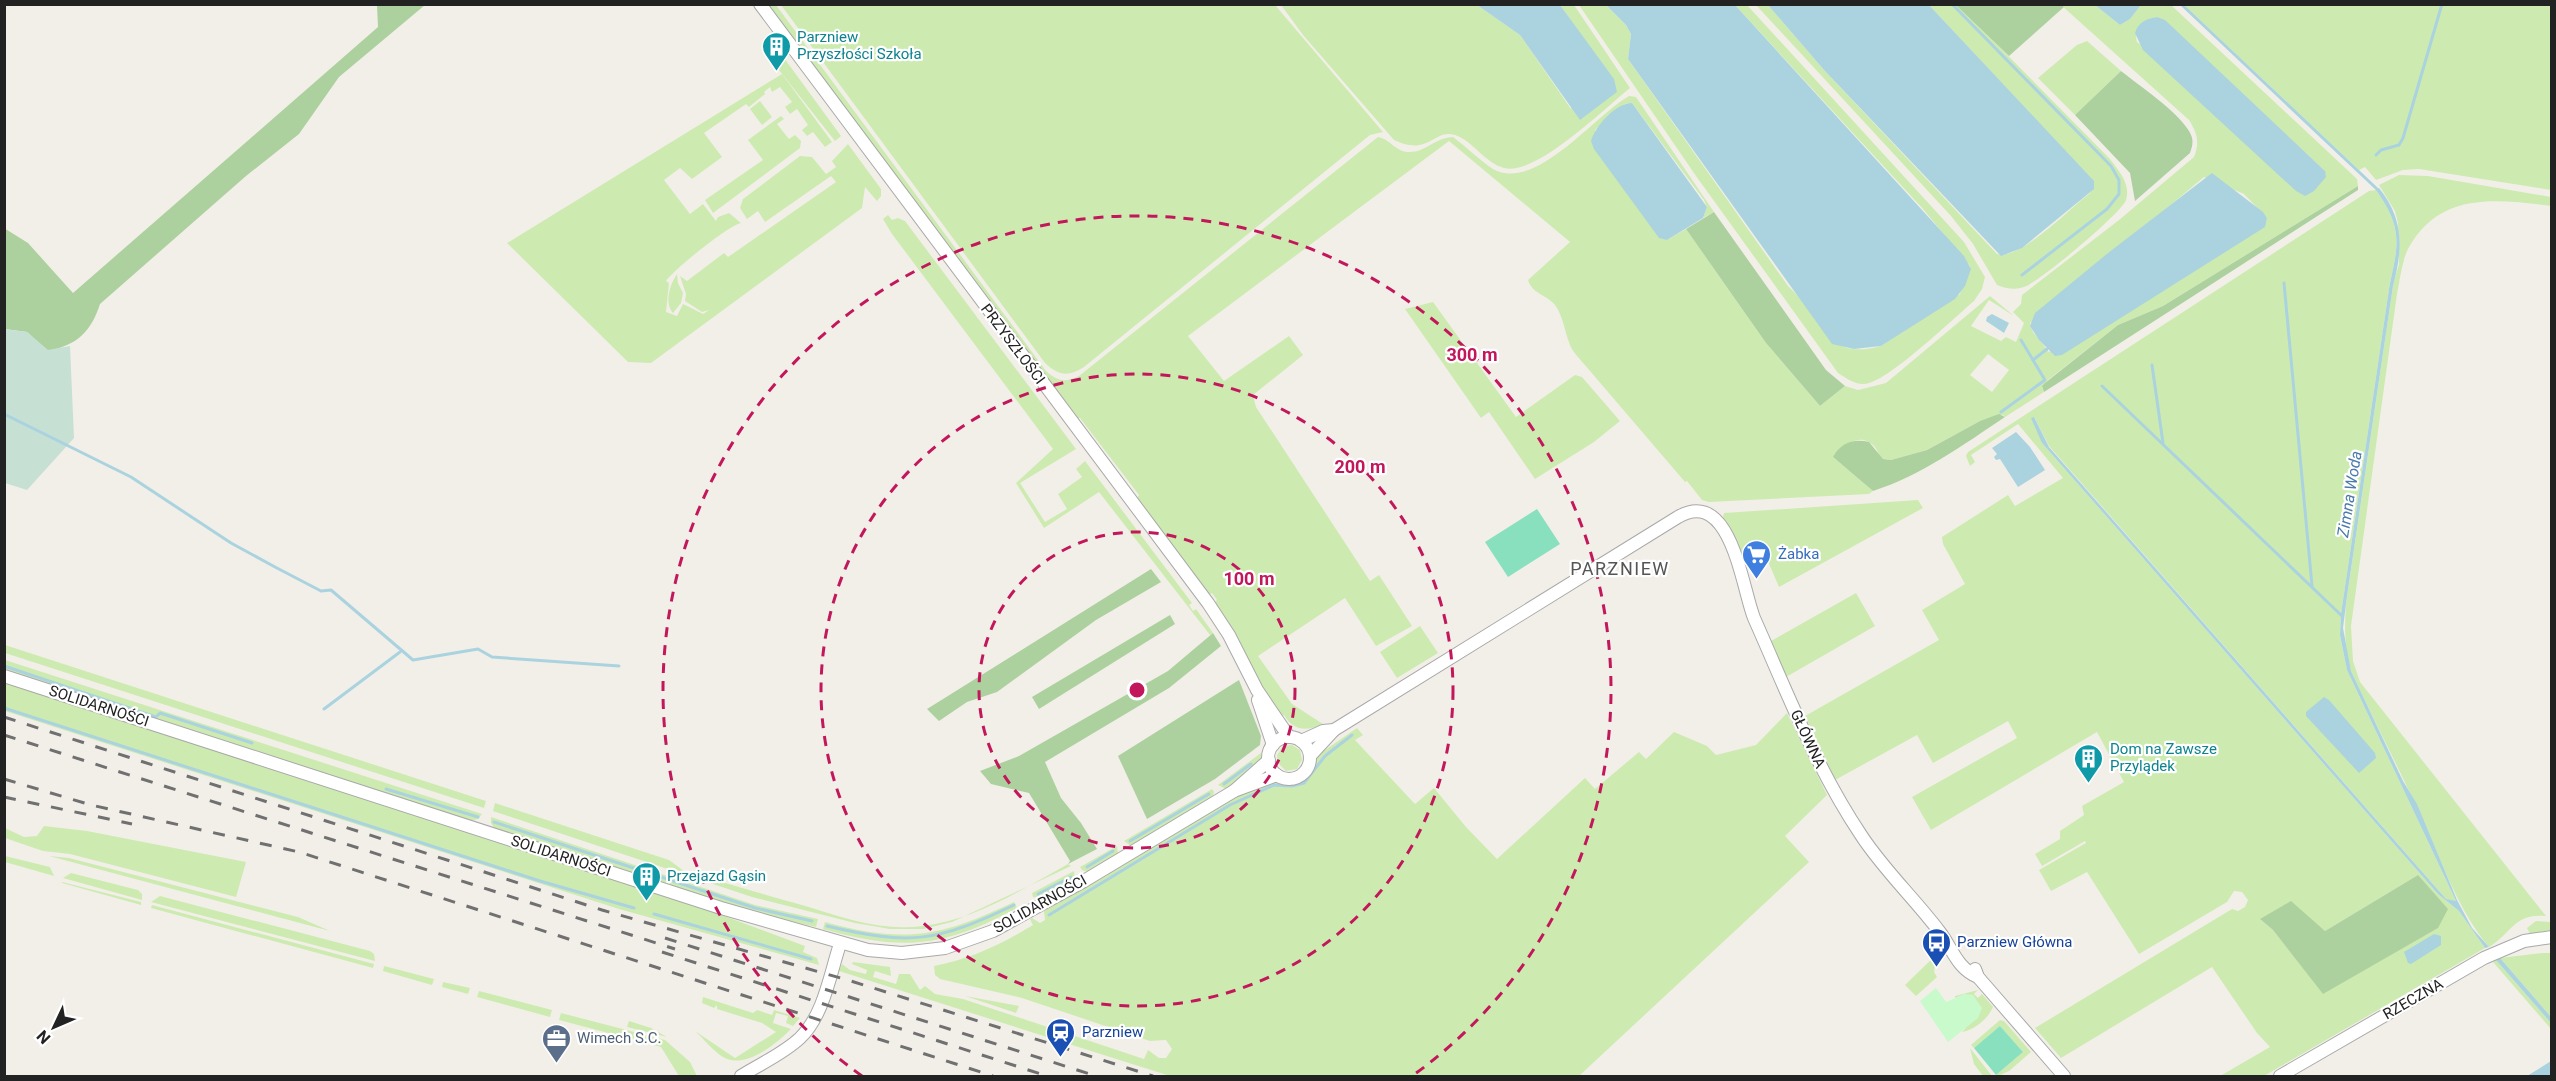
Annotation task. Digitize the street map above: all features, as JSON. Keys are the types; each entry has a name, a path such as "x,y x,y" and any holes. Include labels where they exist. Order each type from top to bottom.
{"street":[{"name":"PRZYSZŁOŚCI","path":"760,4 1208,603 1229,635 1257,690 1289,737"},
{"name":"GŁÓWNA","path":"1334,730 1687,512 1701,511 1713,517 1732,542 1754,618 1825,776 1862,837 1945,939 1953,942 1978,977 2064,1077"},
{"name":"SOLIDARNOŚCI","path":"4,676 840,944 868,950 902,953 936,950 970,941 1084,881 1234,791 1277,775"},
{"name":"PRZYSZŁOŚCI","path":"1257,690 1273,745"},
{"path":"1301,741 1323,731 1334,730"},
{"path":"1310,756 1301,741 1289,737 1273,745 1269,760 1277,775 1289,779 1301,776 1309,765 1310,756 1334,730"},
{"name":"SOLIDARNOŚCI","path":"1234,791 1269,760"},
{"name":"RZECZNA","path":"2280,1077 2485,957 2524,941 2552,937"},
{"path":"741,1077 796,1041 809,1028 818,1010 840,944"}],"green space":[{"path":"377,5 425,5 339,77 299,134 246,176 100,304 92,322 82,336 67,345 48,351 27,332 5,329 4,228 28,243 73,293 378,27"},
{"path":"766,5 776,5 1046,371 1061,380 1079,376 1378,137 1400,150 1414,152 1441,139 1453,137 1493,169 1510,174 1527,170 1546,161 1629,96 1636,97 1714,212 1703,218 1707,207 1704,200 1632,103 1625,104 1595,130 1667,240 1686,229 1766,343 1820,406 1845,386 1858,390 1886,383 1990,296 2014,316 1989,300 1971,326 2001,341 2006,337 2016,342 2024,323 2013,312 2021,304 2022,295 2119,220 2194,157 2197,147 2196,133 2189,120 2061,5 2095,5 2120,25 2130,19 2141,5 2171,5 2357,179 2358,186 2163,306 2118,325 2048,380 2042,387 2044,392 2005,417 2003,415 1980,421 1927,450 1891,460 1883,459 1869,442 1858,440 1847,445 1833,457 1873,491 1869,494 1709,502 1702,500 1687,481 1685,482 1572,350 1555,305 1530,285 1528,280 1570,242 1449,141 1188,336 1224,381 1289,336 1303,355 1253,395 1256,407 1370,581 1379,575 1412,626 1376,646 1345,598 1258,656 1292,704 1323,724 1307,729 1292,725 1284,715 1280,717 1214,603 1217,600 1212,593 1208,595 1136,499 1139,495 1080,418 1075,418","holes":["2157,17 2325,171 2137,42 2136,32 2140,25","2204,177 2244,194 2267,218 2049,352 2033,332 2030,323","1988,354 2009,370 1992,392 1970,375"]},
{"path":"781,5 1275,5 1383,132 1370,135 1084,367 1068,374 1059,373 1045,363"},
{"path":"1281,5 1477,5 1520,35 1571,109 1577,29 1560,5 1574,5 1630,88 1551,152 1517,168 1504,168 1491,162 1468,142 1455,135 1442,135 1423,144 1415,145 1394,140 1303,35"},
{"path":"1579,5 1606,5 1626,25 1631,34 1628,59 1788,286 1835,342 1847,348 1862,349 1881,346 1960,294 1970,266 1923,209 1735,5 1747,5 1964,242 1985,277 1982,289 1974,301 1903,363 1873,382 1856,383 1838,373 1696,176"},
{"path":"1756,5 1768,5 1824,70 1997,254 2007,254 2032,241 2090,193 2094,182 1929,5 1956,5 1961,8 2110,159 2126,183 2126,200 2096,232 2032,283 2017,289 1997,285 1973,244 1951,216"},
{"path":"1956,5 2061,5 2064,7 2009,56"},
{"path":"2184,5 2551,5 2551,190 2419,169 2403,170 2376,180 2365,167 2359,170"},
{"path":"2087,41 2121,71 2075,115 2038,78 2077,45"},
{"path":"784,58 841,136 835,141 775,65"},
{"path":"2121,71 2176,115 2189,131 2192,139 2190,153 2135,201 2130,173 2075,115"},
{"path":"782,74 832,142 825,147 813,132 807,136 802,130 808,125 797,109 790,114 785,107 792,102 780,87 772,92 770,87 749,107 746,104 704,133 722,157 692,179 680,168 664,180 690,214 703,204 716,221 718,217 729,213 741,223 703,248 671,275 666,281 669,283 666,312 677,316 683,304 703,314 709,310 702,312 685,301 686,294 680,276 687,281 724,253 728,257 836,182 831,176 765,222 758,211 747,219 740,208 743,199 800,156 812,157 826,174 836,167 832,161 848,144 881,189 881,196 877,201 865,187 862,208 651,363 628,362 507,243"},
{"path":"760,101 772,117 762,125 750,109"},
{"path":"781,116 784,119 777,124 789,139 795,135 801,141 800,148 713,213 705,200 763,160 748,140"},
{"path":"2399,175 2428,176 2551,197 2551,206 2490,201 2453,208 2436,217 2421,230 2408,249 2397,294 2351,626 2353,661 2360,682 2546,916 2527,917 2489,947 2468,918 2452,886 2351,671 2346,643 2347,596 2393,286 2399,264 2398,223 2395,211 2379,185"},
{"path":"2358,186 2358,190 2044,392 2042,386 2045,383 2118,325 2163,306"},
{"path":"2376,190 2391,216 2395,227 2396,248 2341,614 2340,635 2347,670 2456,901 2453,903 2446,899 2049,446 2034,417 2042,443 2438,894 2459,911 2485,948 2264,1076 2220,1076 2270,1047 2257,1033 2212,967 2061,1058 2035,1028 2232,909 2238,911 2245,907 2248,900 2242,892 2234,891 2227,902 2139,954 2087,872 2051,891 2039,870 2086,843 2085,841 2042,866 2035,854 2060,839 2060,831 2084,815 2082,806 2124,782 2097,732 1931,830 1912,797 2017,738 2008,721 1933,763 1917,735 1835,780 1805,716 1939,640 1922,610 1965,584 1943,544 1942,537 2008,495 2015,506 2063,478 2018,424 1971,455 1975,462 1970,466 1966,456 1968,452 2369,191","holes":["2418,875 2437,928 2323,993 2273,930 2261,920 2312,921 2325,931"]},
{"path":"1714,212 1826,370 1845,386 1820,406 1766,343 1686,229"},
{"path":"888,215 892,220 898,218 905,221 1076,449 1020,483 1045,522 1067,509 1058,494 1082,477 1076,469 1085,461 1192,603 1189,605 1193,611 1196,609 1213,633 1210,635 1099,492 1044,528 1016,483 1053,449 892,234 883,219"},
{"path":"677,274 683,293 681,303 673,313 668,299"},
{"path":"1433,302 1516,417 1575,375 1582,377 1620,421 1594,442 1535,479 1489,412 1481,418 1405,309"},
{"path":"4,329 27,332 48,350 70,346 74,438 27,490 5,483"},
{"path":"1999,414 2005,417 1942,458 1908,477 1873,491 1833,457 1844,445 1853,441 1863,441 1869,442 1883,459 1891,460 1927,450 1980,421"},
{"path":"1918,500 1923,508 1779,587 1764,552 1742,565 1739,547 1723,517 1724,513"},
{"path":"1537,509 1560,544 1508,577 1485,542"},
{"path":"1151,569 1161,582 1096,620 997,692 967,702 939,721 927,709"},
{"path":"1856,593 1875,626 1786,677 1771,641"},
{"path":"1170,615 1175,624 1039,709 1032,697"},
{"path":"1420,626 1438,653 1397,678 1380,652"},
{"path":"1213,633 1221,646 1169,688 1045,762 1061,798 1081,823 1097,849 1068,864 1070,861 1029,793 991,784 980,771 1019,756 1168,671"},
{"path":"5,645 486,801 484,808 5,653"},
{"path":"5,660 482,814 478,819 470,821 5,670"},
{"path":"1239,680 1261,736 1260,745 1215,779 1147,819 1118,756"},
{"path":"5,682 708,910 805,946 803,952 817,958 819,965 619,909 5,711"},
{"path":"1787,713 1827,795 1785,836 1809,862 1579,1076 1170,1076 839,971 842,964 850,970 866,974 867,970 852,964 853,962 890,967 891,976 875,971 873,977 896,984 899,974 910,974 920,990 925,986 935,994 963,999 1144,1059 1148,1050 1159,1058 1166,1058 1172,1049 1166,1040 1150,1041 1022,998 940,979 935,975 934,966 973,955 998,944 1033,925 1030,919 1032,918 1040,923 1045,920 1044,911 1239,795 1276,781 1293,783 1302,780 1311,771 1322,748 1325,750 1357,728 1363,735 1355,740 1415,804 1434,788 1466,827 1497,859 1585,778 1595,789 1639,752 1646,759 1674,732 1707,746 1716,755 1756,745"},
{"path":"1292,745 1300,750 1302,760 1297,769 1286,771 1278,763 1277,755 1283,746"},
{"path":"1265,750 1256,767 1226,789 1218,785"},
{"path":"1212,789 1214,792 1212,798 1131,846 1124,841"},
{"path":"495,803 669,860 684,871 862,922 908,927 942,923 965,916 952,922 923,929 890,929 855,923 752,897 493,811"},
{"path":"491,817 755,905 818,919 816,927 755,913 495,829 491,823"},
{"path":"44,826 87,831 246,862 236,897 70,854 43,851 5,838 5,828 24,837 37,836"},
{"path":"1117,846 1118,854 1088,872 1080,867"},
{"path":"5,856 50,867 54,876 5,862"},
{"path":"49,856 69,858 298,917 330,931"},
{"path":"1068,864 1071,866 1031,885"},
{"path":"1074,871 1075,879 1038,898 1033,897 1032,893"},
{"path":"71,873 138,890 142,894 142,900 63,878"},
{"path":"2418,875 2448,909 2438,928 2323,994 2273,930 2260,919 2291,901 2325,931"},
{"path":"62,883 141,902 141,905"},
{"path":"1031,885 998,902 965,916"},
{"path":"160,896 370,951 374,954 375,961 151,902"},
{"path":"1014,902 1017,908 991,921 945,938 923,942 877,941 823,929 825,922 878,933 901,935 922,933 943,930 965,923"},
{"path":"152,905 374,964 373,968 151,908"},
{"path":"2536,921 2551,922 2551,930 2530,934 2527,928"},
{"path":"2551,953 2551,1017 2500,958"},
{"path":"1936,955 1934,972 1937,977 1916,996 1905,985"},
{"path":"2496,960 2551,1023 2551,1029 2493,962"},
{"path":"384,966 434,979 432,985 383,971"},
{"path":"443,982 470,988 468,994 442,987"},
{"path":"1936,988 1946,1002 1965,994 1973,995 1982,1008 1978,1018 1948,1042 1920,1001"},
{"path":"1978,990 1974,994 1978,998 1982,994 1993,1007 1980,1023 1962,1032 1966,1028 1965,994 1955,998 1955,996"},
{"path":"479,991 552,1010 550,1017 477,997"},
{"path":"965,996 1019,1006 1016,1013"},
{"path":"703,997 753,1013 757,1010 772,1015 774,1010 800,1018 793,1026 786,1023 788,1016 776,1013 773,1023 791,1029 760,1054 741,1060 732,1060 719,1054 695,1031 735,1058 776,1032 762,1023 717,1009 717,1005 714,1008 702,1003"},
{"path":"561,1013 665,1040 690,1062 697,1076 679,1076 661,1047 559,1020"},
{"path":"2000,1020 2004,1021 2031,1052 2009,1071 1998,1076 1996,1075 2023,1052 2000,1026 1974,1048 1971,1045"},
{"path":"629,1021 651,1028 667,1037 627,1027"},
{"path":"2000,1026 2023,1052 1996,1075 1974,1048"},
{"path":"1970,1048 1992,1076 1983,1076 1974,1064"}],"water":[{"path":"1477,5 1560,5 1614,79 1617,92 1580,120 1520,35"},
{"path":"1606,5 1735,5 1964,256 1971,269 1965,286 1955,299 1881,346 1854,349 1832,344 1628,59 1631,34 1626,25"},
{"path":"1768,5 1929,5 2094,181 2094,189 2022,248 2001,256 1824,70"},
{"path":"2095,5 2141,5 2130,19 2120,25"},
{"path":"2157,17 2165,20 2325,171 2326,177 2314,191 2305,196 2296,191 2143,50 2135,33 2136,29 2143,22"},
{"path":"1632,103 1707,207 1703,218 1667,240 1659,238 1594,149 1591,141 1607,116 1619,107"},
{"path":"2212,173 2263,212 2267,218 2265,227 2062,355 2055,356 2039,340 2030,326 2035,313"},
{"path":"2379,188 2393,211 2400,247 2343,628 2351,671 2403,781 2417,804 2457,900 2472,928 2489,947 2485,948 2459,911 2438,894 2042,443 2031,418 2034,417 2049,447 2446,899 2456,901 2347,670 2340,635 2341,614 2395,260 2395,227 2376,190"},
{"path":"1992,314 2009,323 2004,333 1986,321 1987,317"},
{"path":"2016,432 2030,447 2045,470 2018,487 2000,459 1996,460 1994,457 1997,454 1992,448"},
{"path":"2324,697 2375,753 2376,758 2359,773 2306,716 2306,712"},
{"path":"2434,934 2441,936 2441,945 2411,964 2408,963 2404,952"},
{"path":"2500,958 2551,1017 2551,1023 2496,960"},
{"path":"2551,1061 2551,1076 2527,1076"}],"waterway":[{"path":"1952,4 2111,166 2119,180 2119,194 2107,209 2022,275"},
{"name":"Zimna Woda","path":"2181,4 2378,190"},
{"path":"2376,155 2381,150 2399,145 2403,138 2442,4"},
{"path":"2284,283 2312,586"},
{"path":"2001,412 2045,380 2021,340"},
{"path":"2033,360 2047,349"},
{"path":"2152,365 2163,443"},
{"path":"2102,386 2342,616"},
{"path":"4,414 131,477 231,543 275,567 321,591 331,590 413,660 478,649 492,657 619,666"},
{"path":"324,709 400,652"},
{"path":"4,666 156,717 160,713 252,743"},
{"path":"4,708 540,881 634,908"},
{"path":"1049,915 1230,805 1274,785 1292,786 1304,783 1325,756 1352,735"},
{"path":"1224,784 1251,764"},
{"path":"386,789 478,817"},
{"path":"1130,841 1209,794"},
{"path":"494,822 755,908 812,921"},
{"path":"1087,867 1113,851"},
{"path":"1038,894 1071,877"},
{"path":"827,926 881,936 923,937 964,927 1014,905"},
{"path":"654,914 811,959"}],"railway":[{"path":"4,717 602,910 851,981 1153,1076"},
{"path":"4,735 675,949"},
{"path":"4,779 91,805 299,852 993,1076"},
{"path":"4,797 132,824"},
{"path":"665,938 1096,1076"},
{"path":"662,952 1047,1076"}],"place":[{"name":"Parzniew Przyszłości Szkoła","path":"776,72"},
{"name":"Żabka","path":"1757,580"},
{"name":"Dom na Zawsze Przylądek","path":"2089,784"},
{"name":"Przejazd Gąsin","path":"646,902"},
{"name":"Parzniew Główna","path":"1936,968"},
{"name":"Parzniew","path":"1061,1058"},
{"name":"Wimech S.C.","path":"556,1064"}],"district":[{"name":"PARZNIEW","path":"1620,569"}]}
